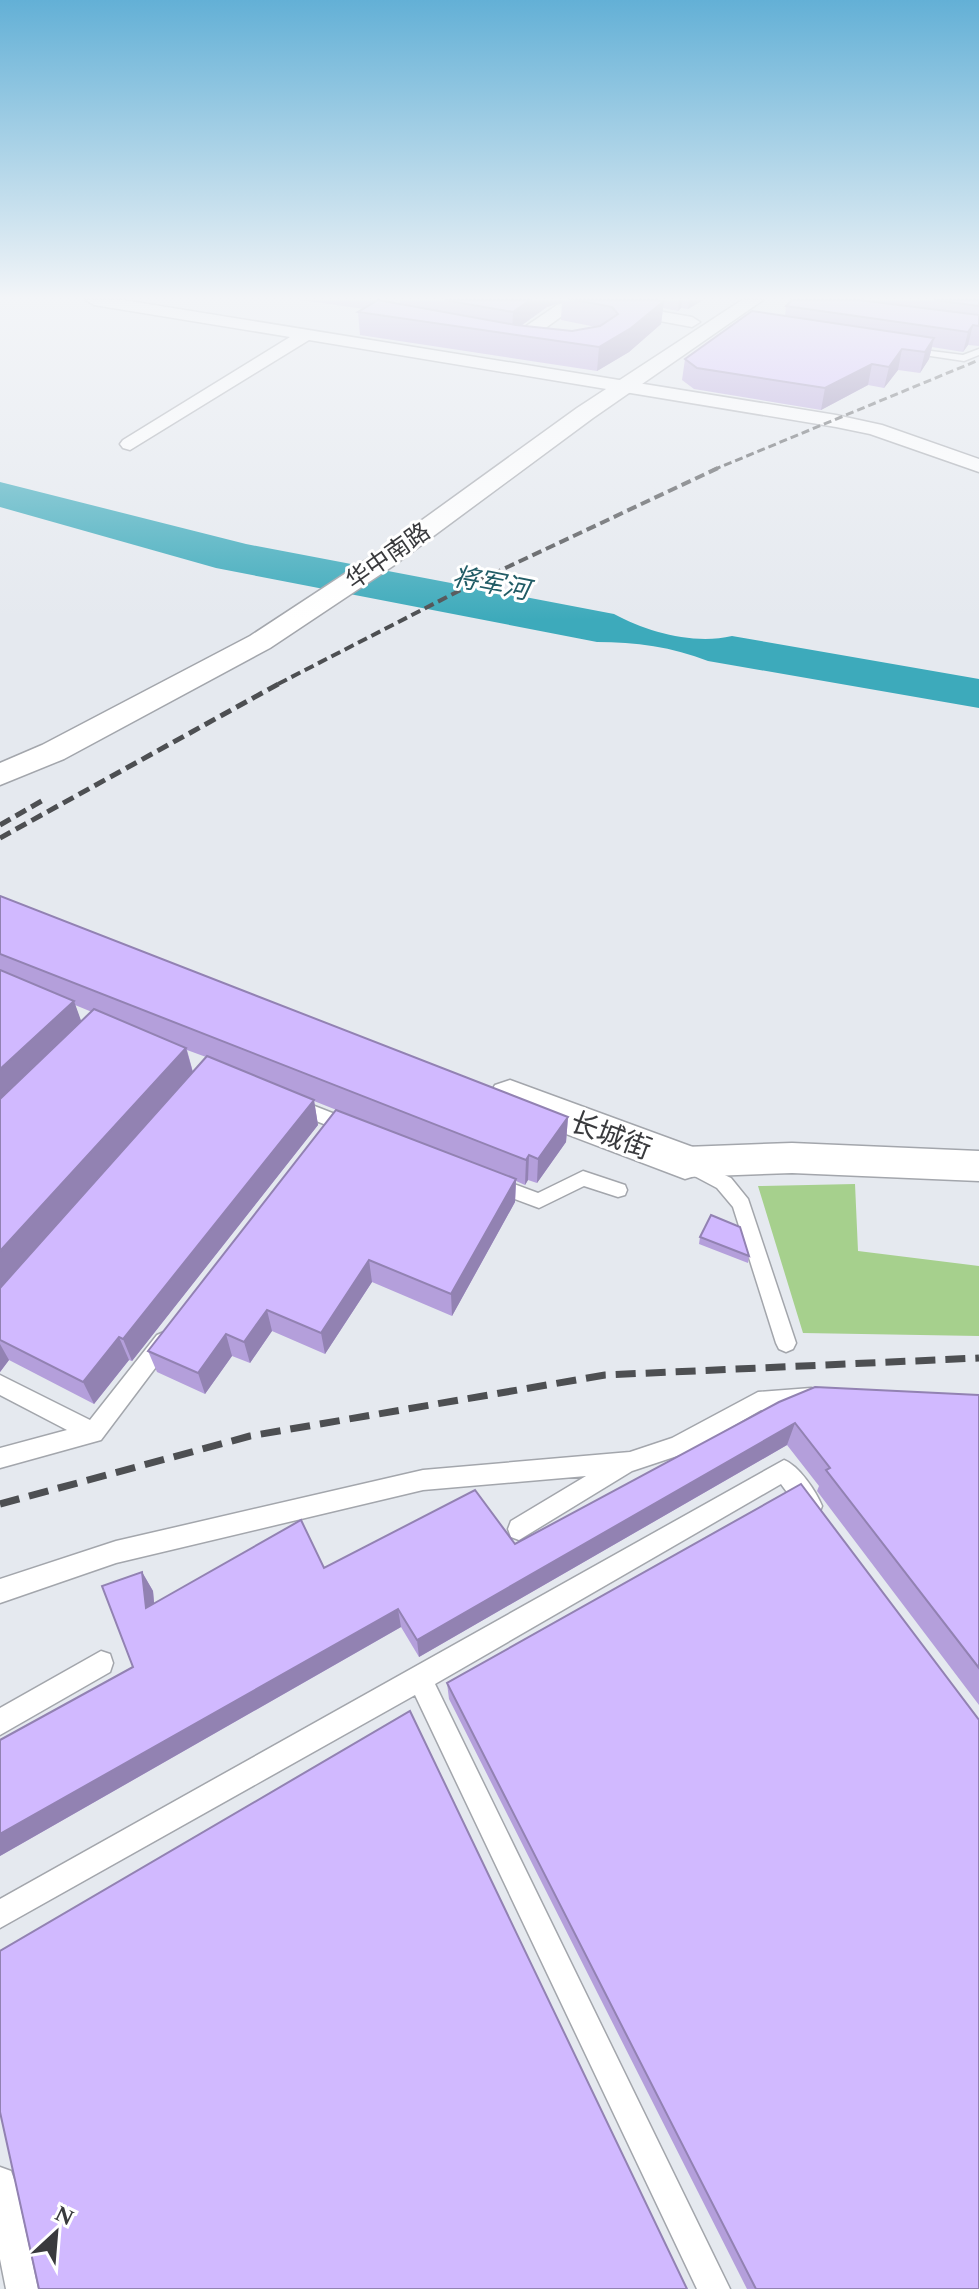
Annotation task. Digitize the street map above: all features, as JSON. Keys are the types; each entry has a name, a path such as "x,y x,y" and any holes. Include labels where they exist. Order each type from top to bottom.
{"main road":[{"name":"华中南路","path":"409,513 561,407"},
{"name":"华中南路","path":"0,753 137,689 384,560 597,407"},
{"name":"华中南路","path":"0,775 53,752 260,642 309,598 347,557"},
{"name":"长城街","path":"476,1083 685,1162"}],"street":[{"path":"130,444 190,407"},
{"path":"742,407 875,429 979,466"},
{"path":"685,1162 792,1158 979,1166"}],"lane":[{"path":"279,1098 330,1128 364,1133"},
{"path":"685,1162 724,1183 741,1204 786,1343"},
{"path":"481,1178 539,1201 583,1178 618,1190"},
{"path":"0,1458 93,1433 180,1321"},
{"path":"0,1384 93,1433"},
{"path":"519,1529 630,1462 678,1446 758,1401 801,1392 831,1398"},
{"path":"0,1591 116,1552 423,1480 630,1462"},
{"path":"0,1914 420,1679 784,1470 821,1520"},
{"path":"0,1722 101,1663"},
{"path":"420,1679 714,2289"},
{"path":"0,2182 22,2289"}],"green space":[{"path":"855,1184 858,1251 979,1266 979,1336 803,1333 758,1186"}],"water":[{"path":"0,482 246,544 614,614 671,635 702,639 732,636 979,679 979,708 708,661 654,646 597,642 216,568 0,507"}],"building":[{"path":"0,896 568,1117 538,1159 529,1155 526,1160 0,954"},
{"path":"0,970 74,1001 0,1069"},
{"path":"94,1009 186,1048 0,1251 0,1099"},
{"path":"207,1056 314,1100 123,1339 119,1337 83,1382 0,1340 0,1288"},
{"path":"336,1110 516,1179 451,1294 369,1260 321,1333 267,1310 244,1342 226,1334 198,1373 148,1351"},
{"path":"711,1215 740,1227 749,1256 700,1237"},
{"path":"815,1387 979,1395 979,1668 826,1470 830,1468 795,1423 417,1640 398,1609 0,1834 0,1740 133,1667 102,1586 142,1572 146,1608 301,1520 324,1568 475,1490 515,1544 779,1402"},
{"path":"801,1484 979,1720 979,2289 756,2289 447,1683"},
{"path":"410,1711 687,2289 39,2289 0,2112 0,1951"}],"railway":[{"path":"713,470 866,407"},
{"path":"278,684 480,580 718,468"},
{"path":"0,838 282,682"},
{"path":"0,825 45,799"},
{"path":"0,1504 250,1436 605,1375 979,1358"}],"water label":[{"name":"将军河","path":"491,583"}]}
